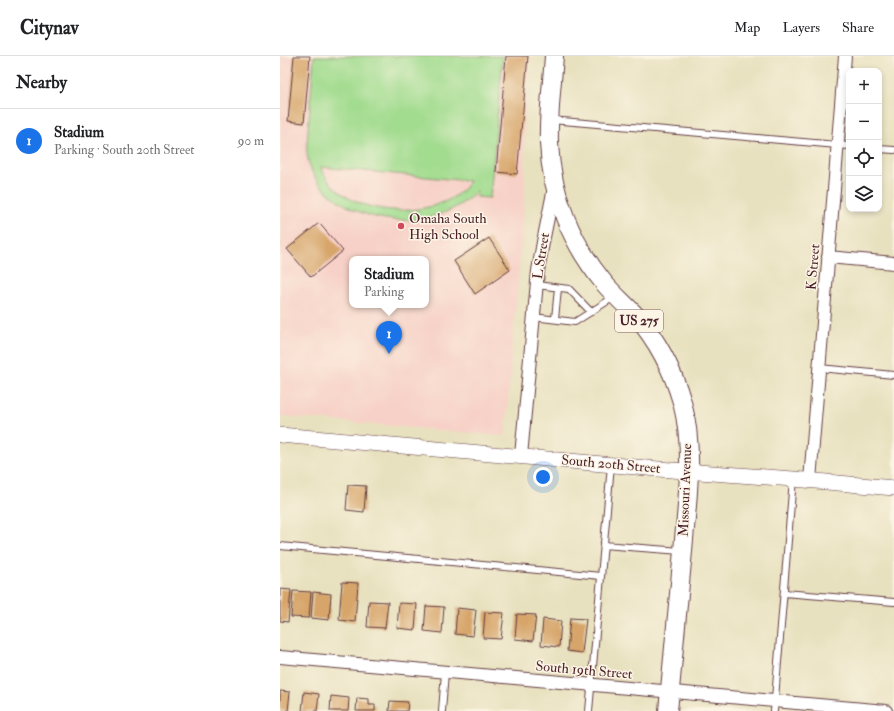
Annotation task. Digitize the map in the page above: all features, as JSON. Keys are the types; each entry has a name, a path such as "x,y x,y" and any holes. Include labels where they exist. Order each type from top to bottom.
{"main road":[{"name":"L Street","path":"554,56 549,120 551,166 555,186"},
{"name":"Missouri Avenue","path":"555,186 561,208 578,245 590,265 637,318 664,357 681,401 689,448 689,470 668,711"}],"street":[{"name":"K Street","path":"810,480 828,257 843,146 845,56"},
{"name":"L Street","path":"521,456 533,316 543,242 555,186"},
{"path":"828,257 894,263"},
{"name":"South 20th Street","path":"280,435 611,465 689,470 894,488"},
{"name":"South 19th Street","path":"280,657 670,692 775,706 886,711"}],"lane":[{"path":"549,120 843,146"},
{"path":"882,149 894,150"},
{"path":"537,285 569,289 591,312"},
{"path":"555,319 558,288"},
{"path":"533,316 575,322 616,296"},
{"path":"820,368 894,375"},
{"path":"589,711 611,465"},
{"path":"775,706 793,479"},
{"path":"603,545 682,552"},
{"path":"280,546 601,576"},
{"path":"784,593 894,602"},
{"path":"442,711 445,672"}],"shaded area":[{"name":"Omaha South High School","path":"280,56 530,56 524,118 525,192 505,436 280,416"}],"green space":[{"path":"314,56 503,56 490,198 476,197 477,191 462,203 446,212 427,218 408,220 370,216 352,209 329,194 323,188 310,168 307,143","holes":["321,167 469,181 459,193 446,201 430,207 413,210 394,210 376,208 359,203 343,194 330,183"]}],"building":[{"path":"294,56 310,56 304,123 288,121"},
{"path":"506,56 528,56 517,174 496,172"},
{"path":"319,223 343,251 311,277 287,249"},
{"path":"489,238 510,270 475,294 454,261"},
{"path":"348,485 366,486 364,512 346,510"},
{"path":"342,582 358,583 355,622 339,620"},
{"path":"280,589 291,590 288,622 280,621"},
{"path":"293,591 311,592 309,618 291,617"},
{"path":"313,592 331,594 329,620 311,618"},
{"path":"369,601 388,602 385,628 367,627"},
{"path":"399,603 417,604 415,630 397,628"},
{"path":"426,606 444,607 442,633 424,631"},
{"path":"457,608 476,610 473,636 455,634"},
{"path":"485,612 504,613 501,639 483,638"},
{"path":"517,614 536,615 533,641 515,639"},
{"path":"570,618 586,619 582,653 567,651"},
{"path":"543,619 561,621 559,647 541,645"},
{"path":"280,691 290,692 288,711 280,711"},
{"path":"304,692 319,694 317,711 302,711"},
{"path":"331,696 349,698 348,711 330,711"},
{"path":"357,698 369,699 369,705 375,705 375,711 356,711"},
{"path":"390,701 408,702 407,711 389,711"}],"place":[{"name":"Omaha South High School","path":"401,226"},
{"name":"Stadium","path":"389,354"}]}
